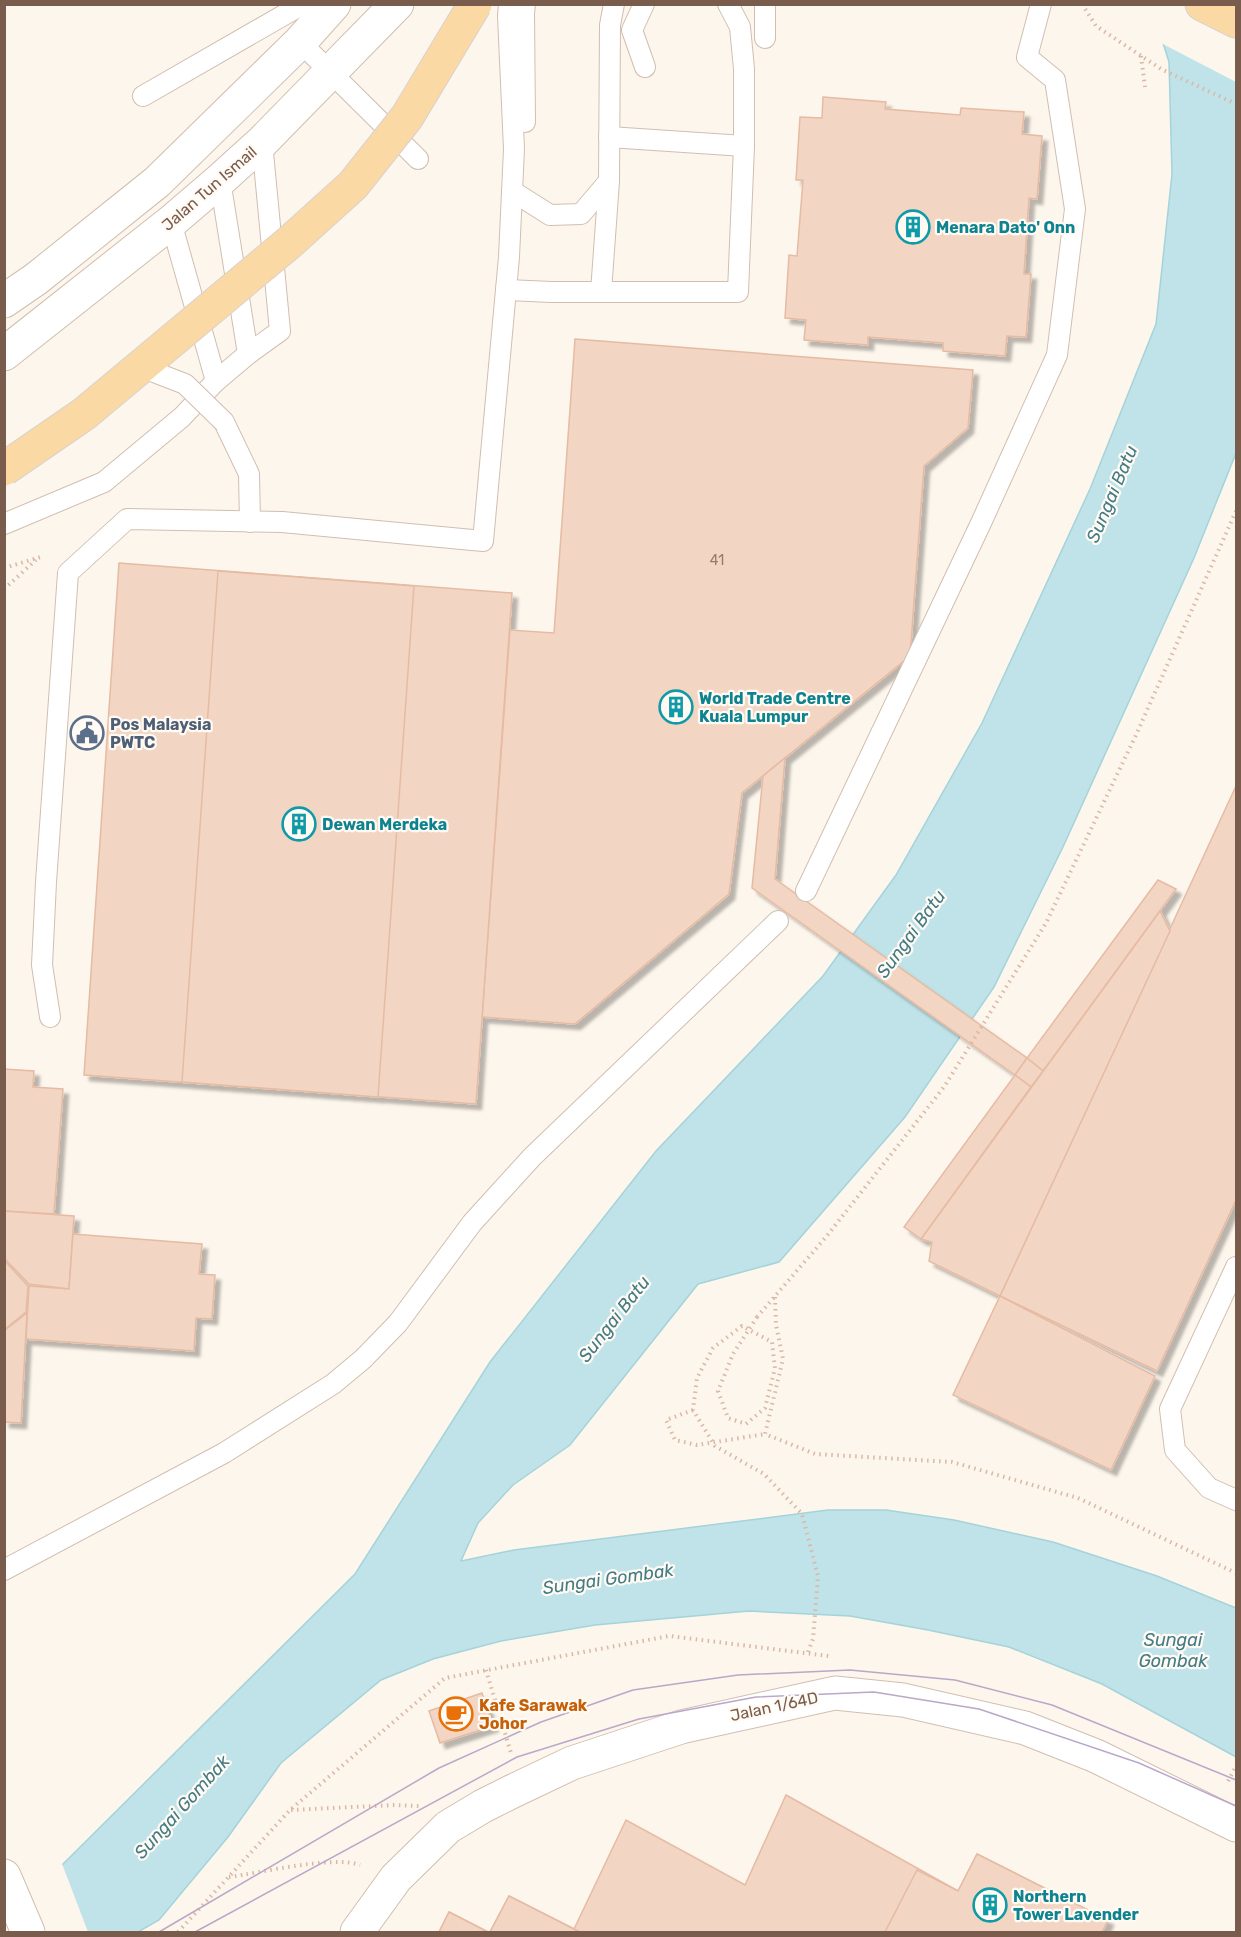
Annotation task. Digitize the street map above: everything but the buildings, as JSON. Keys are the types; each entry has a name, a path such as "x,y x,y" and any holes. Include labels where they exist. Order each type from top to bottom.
{"main road":[{"path":"4,469 84,414 141,368 290,242 353,185 407,117 475,4"},
{"path":"1202,4 1236,21"}],"street":[{"path":"4,301 36,279 157,182 300,42 334,4"},
{"name":"Jalan Tun Ismail","path":"4,354 171,222 220,180 262,142 397,4"},
{"name":"Jalan 1/64D","path":"357,1932 396,1878 448,1827 483,1806 583,1760 681,1727 835,1693 903,1700 1025,1728 1096,1756 1236,1825"},
{"path":"4,1876 28,1932"}],"lane":[{"path":"143,96 303,4"},
{"path":"50,1017 42,965 68,573 127,519 337,526 483,541 506,290 512,191 514,149 507,15 509,4"},
{"path":"525,4 525,123"},
{"path":"601,292 609,181 610,25 614,4"},
{"path":"644,4 632,30 645,67"},
{"path":"506,290 738,292 744,146 744,69 740,27 728,4"},
{"path":"765,4 765,38"},
{"path":"806,891 981,523 1057,355 1075,209 1055,80 1027,57 1041,4"},
{"path":"300,42 418,159"},
{"path":"609,137 744,146"},
{"path":"4,524 104,483 182,417 216,381 280,331 262,142"},
{"path":"220,180 248,354"},
{"path":"512,191 550,215 581,214 609,181"},
{"path":"171,222 216,381"},
{"path":"141,368 185,384 224,422 249,474 249,522"},
{"path":"4,1570 224,1454 308,1401 356,1365 398,1323 472,1223 510,1180 778,921"},
{"path":"1236,1267 1170,1409 1175,1450 1209,1488 1236,1500"}],"path":[{"path":"1082,4 1096,26 1161,69 1236,104"},
{"path":"1141,56 1145,87"},
{"path":"808,1652 813,1639 818,1576 802,1514 764,1474 715,1446 693,1410 697,1378 713,1348 742,1326 752,1332 772,1342 775,1368 765,1408 746,1424 728,1418 718,1391 733,1354 745,1336 751,1326 757,1317 826,1237 944,1088 1046,923 1136,735 1236,511"},
{"path":"4,568 46,556"},
{"path":"4,589 37,559"},
{"path":"765,1434 783,1359 776,1324 775,1296"},
{"path":"693,1410 666,1420 675,1440 697,1445 765,1434 815,1454 952,1462 1078,1498 1236,1574"},
{"path":"486,1671 511,1748"},
{"path":"1224,1789 1236,1766"},
{"path":"290,1810 395,1805 422,1806 448,1827"},
{"path":"228,1878 333,1862"}],"water":[{"path":"1151,5 1236,5 1236,453 1194,558 1063,847 994,987 905,1117 779,1262 698,1284 570,1445 513,1485 478,1523 461,1561 514,1550 828,1510 886,1510 954,1520 1053,1542 1157,1576 1236,1608 1236,1757 1102,1684 1009,1647 928,1630 850,1616 749,1611 595,1625 501,1641 433,1659 381,1680 281,1763 228,1837 159,1920 138,1932 5,1932 55,1872 355,1574 490,1362 656,1151 823,976 896,875 982,723 1090,489 1156,324 1172,174 1169,62"}],"pier":[{"path":"1148,4 1236,5 1236,82 1159,42"},
{"path":"61,1861 88,1932 5,1932 4,1906"}],"tram line":[{"path":"159,1932 439,1768 541,1722 633,1690 738,1675 850,1670 955,1680 1052,1705 1236,1780"},
{"path":"195,1932 517,1757 639,1719 756,1697 874,1692 979,1709 1139,1763 1236,1806"}],"place":[{"name":"Menara Dato' Onn","path":"913,227"},
{"name":"World Trade Centre Kuala Lumpur","path":"676,707"},
{"name":"Pos Malaysia PWTC","path":"87,733"},
{"name":"Dewan Merdeka","path":"299,824"},
{"name":"Kafe Sarawak Johor","path":"456,1714"},
{"name":"Northern Tower Lavender","path":"990,1905"}],"water label":[{"name":"Sungai Batu","path":"1112,494"},
{"name":"Sungai Batu","path":"911,934"},
{"name":"Sungai Batu","path":"614,1319"},
{"name":"Sungai Gombak","path":"608,1579"},
{"name":"Sungai Gombak","path":"1173,1650"},
{"name":"Sungai Gombak","path":"182,1807"}]}
